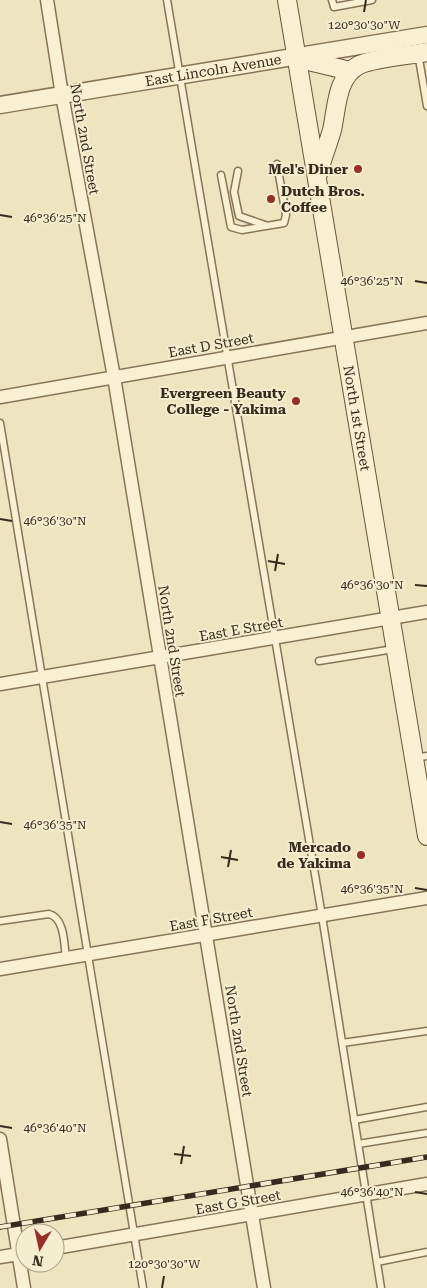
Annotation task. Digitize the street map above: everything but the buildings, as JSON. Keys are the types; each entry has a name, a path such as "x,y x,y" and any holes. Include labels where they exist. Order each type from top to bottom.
{"main road":[{"name":"North 1st Street","path":"287,0 390,618 420,757 427,836"},
{"path":"317,176 332,131 337,101 343,81 350,71 361,64 423,53"},
{"path":"296,58 350,71"}],"street":[{"name":"North 2nd Street","path":"47,0 62,95 114,377 264,1288"},
{"name":"East Lincoln Avenue","path":"0,105 296,58 427,35"},
{"name":"East D Street","path":"0,397 427,323"},
{"name":"East E Street","path":"0,684 160,659 427,612"},
{"name":"East F Street","path":"0,970 427,898"},
{"path":"0,1139 16,1223"},
{"name":"East G Street","path":"65,1246 427,1184"},
{"path":"0,1257 15,1255"},
{"path":"23,1273 24,1288"}],"lane":[{"path":"167,0 322,916 381,1288"},
{"path":"332,0 334,7 372,0"},
{"path":"423,53 427,106"},
{"path":"221,174 231,227 242,230 284,223 286,215 277,164"},
{"path":"238,172 234,192 239,216 267,226"},
{"path":"0,423 43,676 87,955 144,1288"},
{"path":"319,661 396,649"},
{"path":"0,921 49,914 56,916 60,921 66,958"},
{"path":"342,1043 427,1031"},
{"path":"354,1120 427,1107"},
{"path":"358,1144 427,1133"},
{"path":"377,1262 427,1252"}],"railway":[{"path":"0,1227 427,1157"}],"place":[{"name":"Mel's Diner","path":"358,169"},
{"name":"Dutch Bros. Coffee","path":"271,199"},
{"name":"Evergreen Beauty College - Yakima","path":"296,401"},
{"name":"Mercado de Yakima","path":"361,855"}]}
